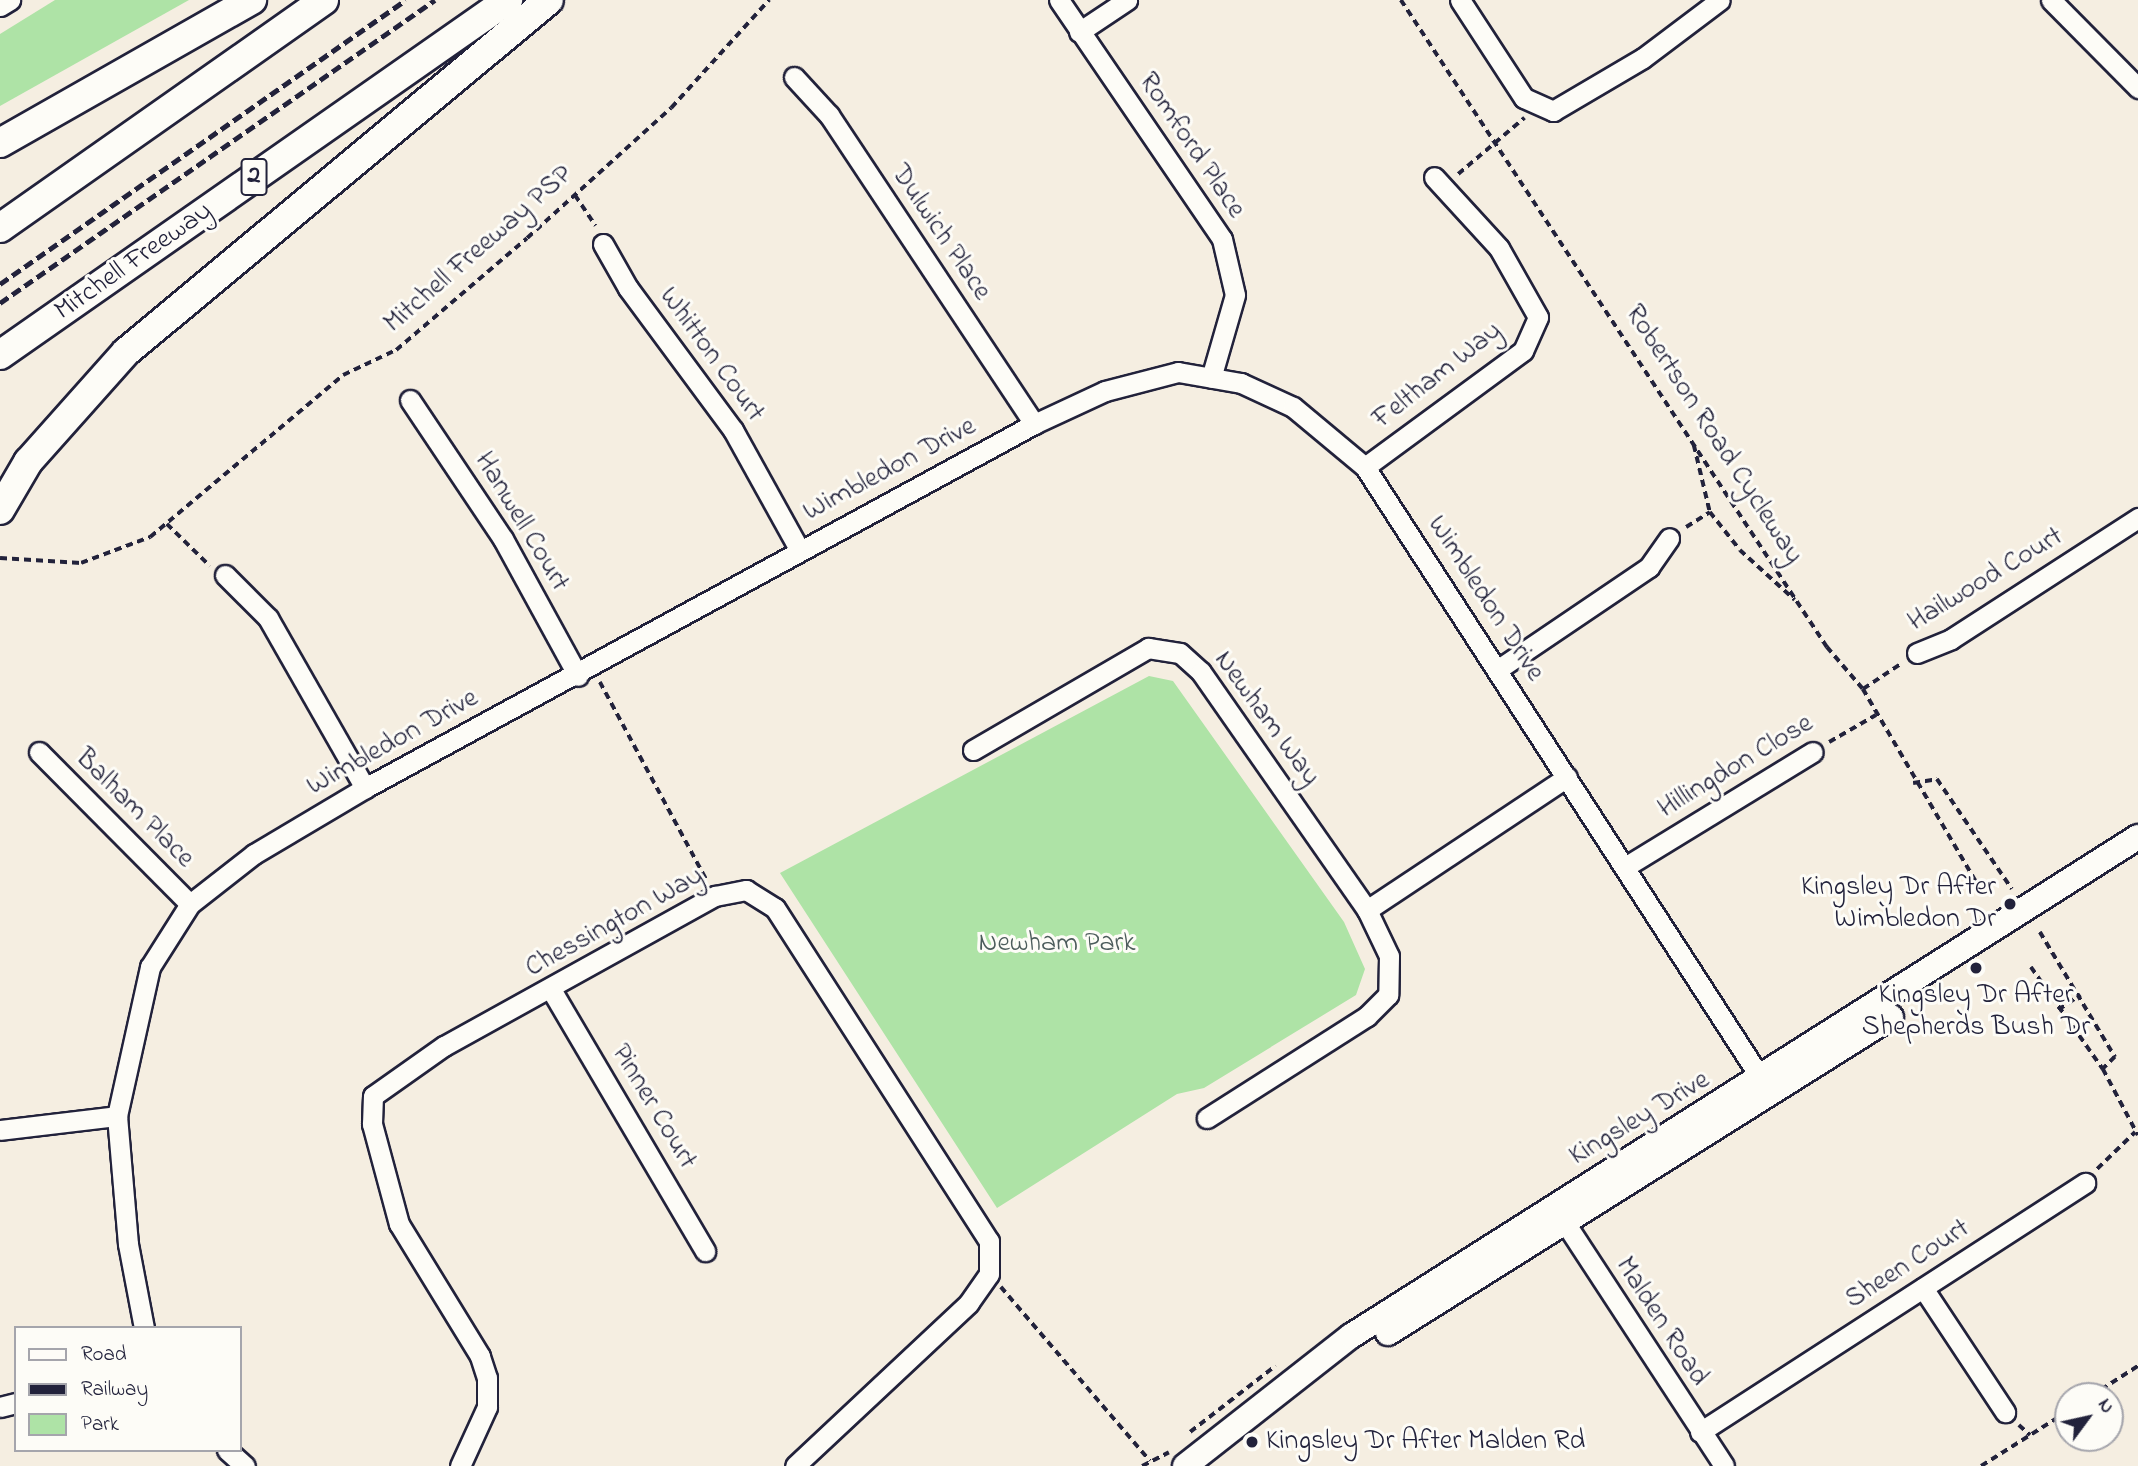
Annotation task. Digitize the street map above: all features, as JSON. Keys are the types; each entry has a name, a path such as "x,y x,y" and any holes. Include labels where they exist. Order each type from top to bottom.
{"highway":[{"path":"0,143 253,0"},
{"path":"0,228 324,0"},
{"name":"Mitchell Freeway","path":"0,355 509,0"},
{"path":"0,510 28,462 126,352 549,0"}],"main road":[{"name":"Kingsley Drive","path":"1766,1087 2138,837"},
{"name":"Kingsley Drive","path":"1185,1466 1351,1336 1559,1214 2138,857"},
{"name":"Kingsley Drive","path":"1210,1466 1336,1367 1559,1214"}],"street":[{"path":"0,6 10,0"},
{"name":"Romford Place","path":"1059,0 1222,240 1235,295 1210,378"},
{"path":"1079,32 1127,0"},
{"path":"1460,0 1537,108 1569,107 1720,0"},
{"path":"2051,0 2136,81"},
{"name":"Dulwich Place","path":"794,77 829,115 1034,424"},
{"name":"Feltham Way","path":"1365,467 1523,351 1538,317 1499,248 1440,181"},
{"name":"Whitton Court","path":"603,244 628,288 733,429 800,551"},
{"name":"Wimbledon Drive","path":"144,1326 128,1244 117,1116 150,967 190,905 254,854 365,788 586,672 800,551 1034,424 1105,391 1178,372 1210,378 1293,407 1365,467 1766,1087"},
{"name":"Hanwell Court","path":"410,400 503,539 586,672"},
{"name":"Hailwood Court","path":"1917,653 1951,639 2138,519"},
{"path":"1497,670 1649,568 1669,538"},
{"path":"225,575 268,618 365,788"},
{"name":"Newham Way","path":"973,750 1148,648 1180,653 1201,672 1367,910 1389,957 1388,995 1367,1016 1207,1118"},
{"name":"Balham Place","path":"39,752 190,905"},
{"name":"Hillingdon Close","path":"1625,867 1813,752"},
{"path":"1367,910 1567,777"},
{"name":"Chessington Way","path":"460,1466 487,1407 487,1378 480,1356 399,1224 372,1124 373,1096 443,1046 552,991 715,896 746,890 775,908 978,1215 989,1241 989,1274"},
{"name":"Pinner Court","path":"552,991 705,1251"},
{"path":"0,1130 117,1116"},
{"name":"Sheen Court","path":"1700,1432 2085,1184"},
{"name":"Malden Road","path":"1559,1214 1724,1466"},
{"path":"795,1466 969,1303 989,1274"},
{"path":"1923,1289 2005,1412"},
{"path":"229,1452 245,1466"}],"path":[{"name":"Mitchell Freeway PSP","path":"0,558 51,564 112,556 167,524 343,375 396,350 671,108 769,0"},
{"name":"Robertson Road Cycleway","path":"1401,0 1496,140 1798,603 1863,689 1913,783 1984,895"},
{"path":"1440,181 1537,108"},
{"path":"575,194 603,244"},
{"path":"1694,443 1710,512 1740,550 1798,603"},
{"path":"1669,538 1710,512"},
{"path":"167,524 202,561 225,575"},
{"name":"Hailwood Court","path":"1863,689 1917,653"},
{"path":"586,672 715,896"},
{"name":"Hillingdon Close","path":"1813,752 1876,715"},
{"path":"1913,783 1937,779 2012,888"},
{"path":"2040,932 2115,1056 2103,1069"},
{"path":"2031,967 2058,1010 2103,1069 2136,1134 2085,1184"},
{"path":"2058,1010 2080,995"},
{"path":"989,1274 1077,1369 1150,1461 1142,1466"},
{"path":"2113,1382 2138,1366"},
{"path":"1981,1466 2054,1420"}],"green space":[{"path":"55,0 189,0 0,106 0,34"},
{"name":"Newham Park","path":"1149,676 1173,681 1344,922 1365,969 1356,995 1204,1088 1177,1094 997,1208 780,873"}],"railway":[{"path":"0,284 405,0"},
{"path":"0,303 435,0"}],"place":[{"name":"Kingsley Dr After Wimbledon Dr","path":"2010,904"},
{"name":"Kingsley Dr After Shepherds Bush Dr","path":"1976,968"},
{"name":"Kingsley Dr After Malden Rd","path":"1252,1442"}]}
